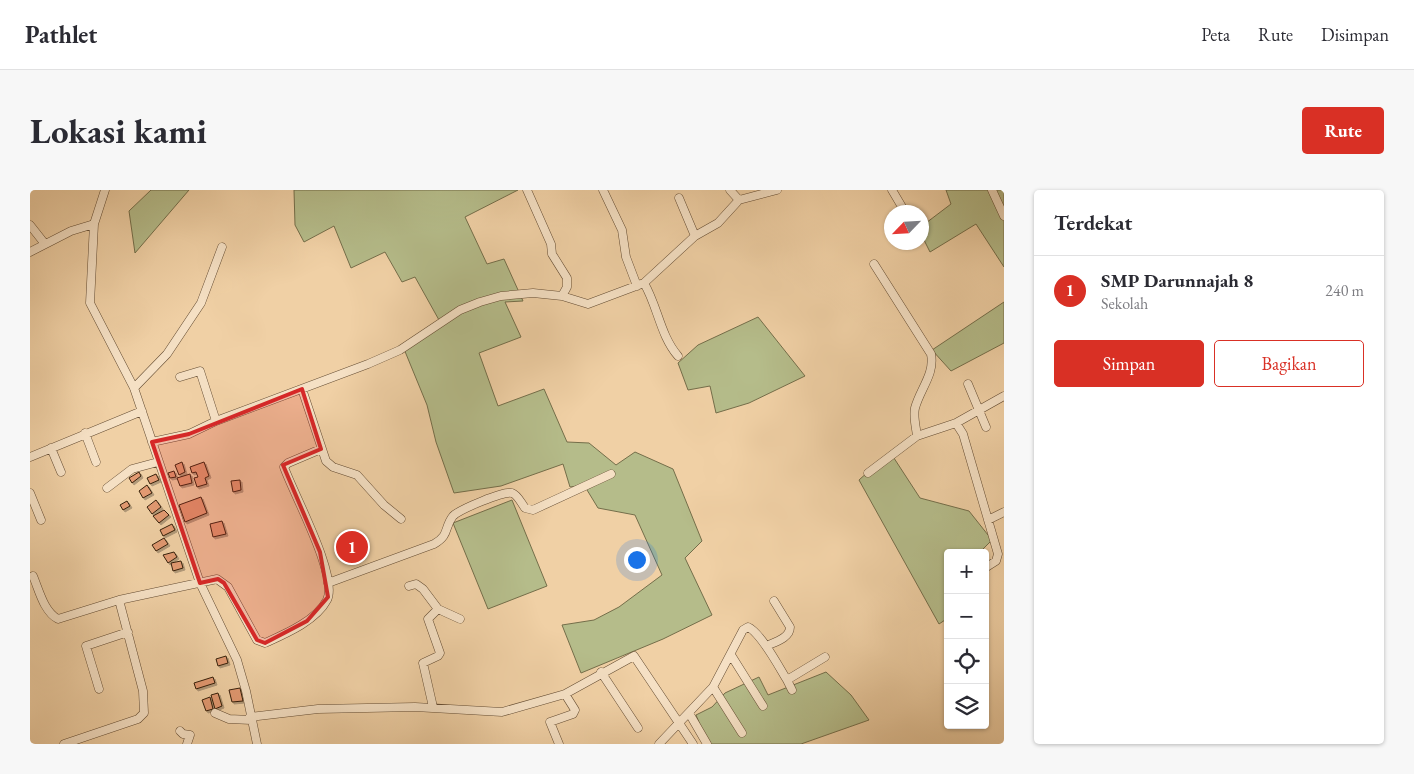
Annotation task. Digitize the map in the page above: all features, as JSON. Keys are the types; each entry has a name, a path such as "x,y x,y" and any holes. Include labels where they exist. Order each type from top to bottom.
{"street":[{"path":"105,190 94,224 91,307 120,358 134,388 200,583 237,660 246,691 250,719 257,744"},
{"path":"527,190 551,244 552,254 567,278 567,287 562,296"},
{"path":"603,190 622,230 626,258 641,284 652,297 664,336 678,356"},
{"path":"730,190 739,200"},
{"path":"152,442 189,434 216,421 400,350 460,310 480,302 518,294 562,296 588,304 641,284 696,236 718,223 739,200 776,190"},
{"path":"892,190 901,205"},
{"path":"992,190 1004,216"},
{"path":"679,198 696,236"},
{"path":"30,252 94,224"},
{"path":"30,225 45,244"},
{"path":"134,388 167,354 201,303 222,247"},
{"path":"874,264 931,354 930,373 915,408 917,436"},
{"path":"180,376 200,372 216,421"},
{"path":"968,384 986,427"},
{"path":"302,389 321,449 330,465 357,475 384,506 401,519"},
{"path":"868,473 889,455 917,436 956,422 1004,396"},
{"path":"30,457 142,411"},
{"path":"956,422 963,434 998,557 996,561 989,565"},
{"path":"85,433 96,462"},
{"path":"51,448 61,472"},
{"path":"33,576 47,609 51,615 58,618 119,600 217,579 224,583 258,640 265,643 307,621 328,597 328,583 320,552 284,467 288,463 321,449"},
{"path":"106,488 132,469 158,462"},
{"path":"328,583 442,540 455,514 501,494 510,493 516,495 525,508 533,510 611,474"},
{"path":"30,493 41,520"},
{"path":"988,520 1004,512"},
{"path":"409,586 416,584 423,589 438,609 460,619"},
{"path":"64,744 138,719 144,713 143,691 119,600"},
{"path":"766,646 786,636 790,631 790,627 774,601"},
{"path":"433,707 423,663 440,655 427,621 438,609"},
{"path":"658,744 713,686 740,635 748,627 766,646 792,690"},
{"path":"99,689 86,646 128,632"},
{"path":"731,655 763,706"},
{"path":"215,713 229,718 250,719 318,709 433,707 502,712 565,694 601,672 634,656 693,744"},
{"path":"786,680 825,657"},
{"path":"601,672 638,728"},
{"path":"713,686 742,733"},
{"path":"559,744 550,722 573,714 575,710 565,694"},
{"path":"688,713 707,744"},
{"path":"180,731 183,734 190,735 187,744"}],"highlighted area":[{"path":"302,389 321,449 283,465 320,552 328,597 307,621 265,643 257,640 224,583 218,579 200,583 152,442 189,434"}],"green space":[{"path":"151,190 189,190 135,253 129,211"},
{"path":"294,190 518,190 465,217 487,264 504,259 523,301 505,302 521,337 479,353 498,406 544,389 567,442 589,443 616,465 635,452 673,469 702,541 685,558 712,615 663,639 581,673 562,625 594,620 619,607 662,575 635,515 598,508 584,485 570,487 563,464 501,486 454,493 436,442 427,405 404,349 439,320 415,277 402,282 385,252 351,268 334,226 304,242 295,225"},
{"path":"946,190 1004,190 1004,267 976,224 930,252 929,221 951,204"},
{"path":"1004,302 1004,343 951,371 932,350"},
{"path":"758,317 805,376 749,403 716,413 710,386 688,390 678,363 698,345"},
{"path":"890,452 920,498 969,511 992,540 983,549 944,549 944,621 939,624 859,480"},
{"path":"512,500 547,586 488,609 453,523"},
{"path":"826,672 851,695 869,720 801,744 708,744 696,715 712,707 725,693 759,677 768,695"}],"building":[{"path":"182,462 185,472 179,475 175,465"},
{"path":"204,462 209,476 205,478 207,484 197,487 194,478 198,477 196,472 192,473 190,467"},
{"path":"174,471 176,477 170,478 168,473"},
{"path":"139,472 141,476 132,483 129,478"},
{"path":"156,474 159,480 150,484 147,478"},
{"path":"190,474 192,483 180,486 177,478"},
{"path":"240,480 241,490 233,492 231,481"},
{"path":"147,485 152,493 143,498 139,491"},
{"path":"201,497 207,513 185,522 179,505"},
{"path":"156,500 161,507 152,514 147,507"},
{"path":"127,501 130,506 123,510 120,505"},
{"path":"164,510 169,515 159,523 153,516"},
{"path":"222,521 226,534 213,537 210,524"},
{"path":"172,524 175,530 163,536 160,530"},
{"path":"164,538 168,544 156,551 152,545"},
{"path":"174,552 177,557 168,563 163,555"},
{"path":"181,561 183,568 173,571 171,563"},
{"path":"226,656 228,663 218,666 216,659"},
{"path":"213,677 215,683 196,689 194,683"},
{"path":"240,688 243,701 232,702 229,690"},
{"path":"218,693 222,706 215,709 211,695"},
{"path":"210,697 213,709 206,711 202,700"}],"place":[{"name":"SMP Darunnajah 8","path":"352,547"}]}
